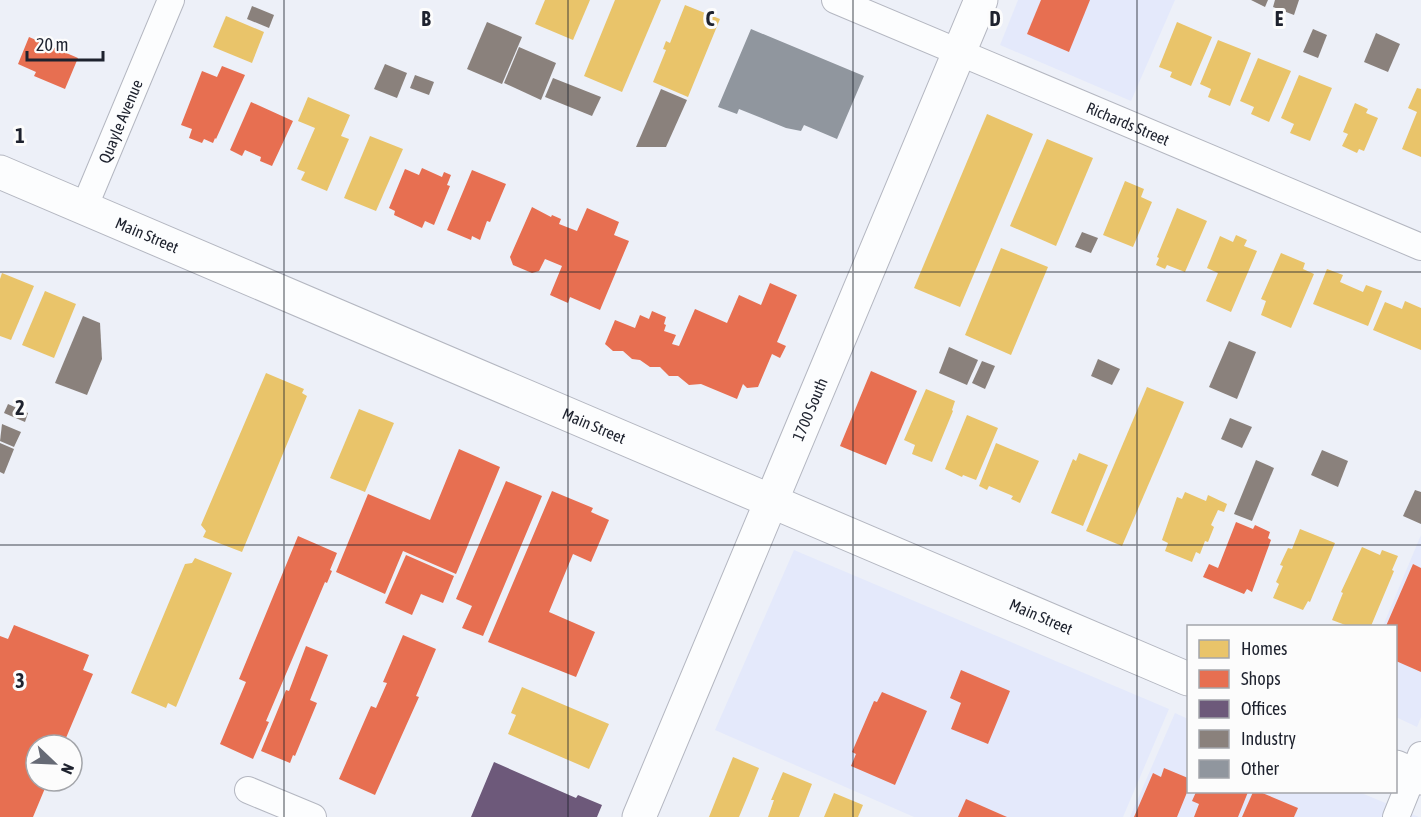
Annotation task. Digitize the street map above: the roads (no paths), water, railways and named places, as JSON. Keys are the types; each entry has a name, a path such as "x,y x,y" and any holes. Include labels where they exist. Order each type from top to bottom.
{"street":[{"name":"Quayle Avenue","path":"84,208 171,0"},
{"name":"Richards Street","path":"835,0 1421,248"},
{"name":"1700 South","path":"639,817 981,0"},
{"name":"Main Street","path":"0,172 1187,679"},
{"path":"1396,817 1413,769"},
{"path":"248,790 313,817"}]}
